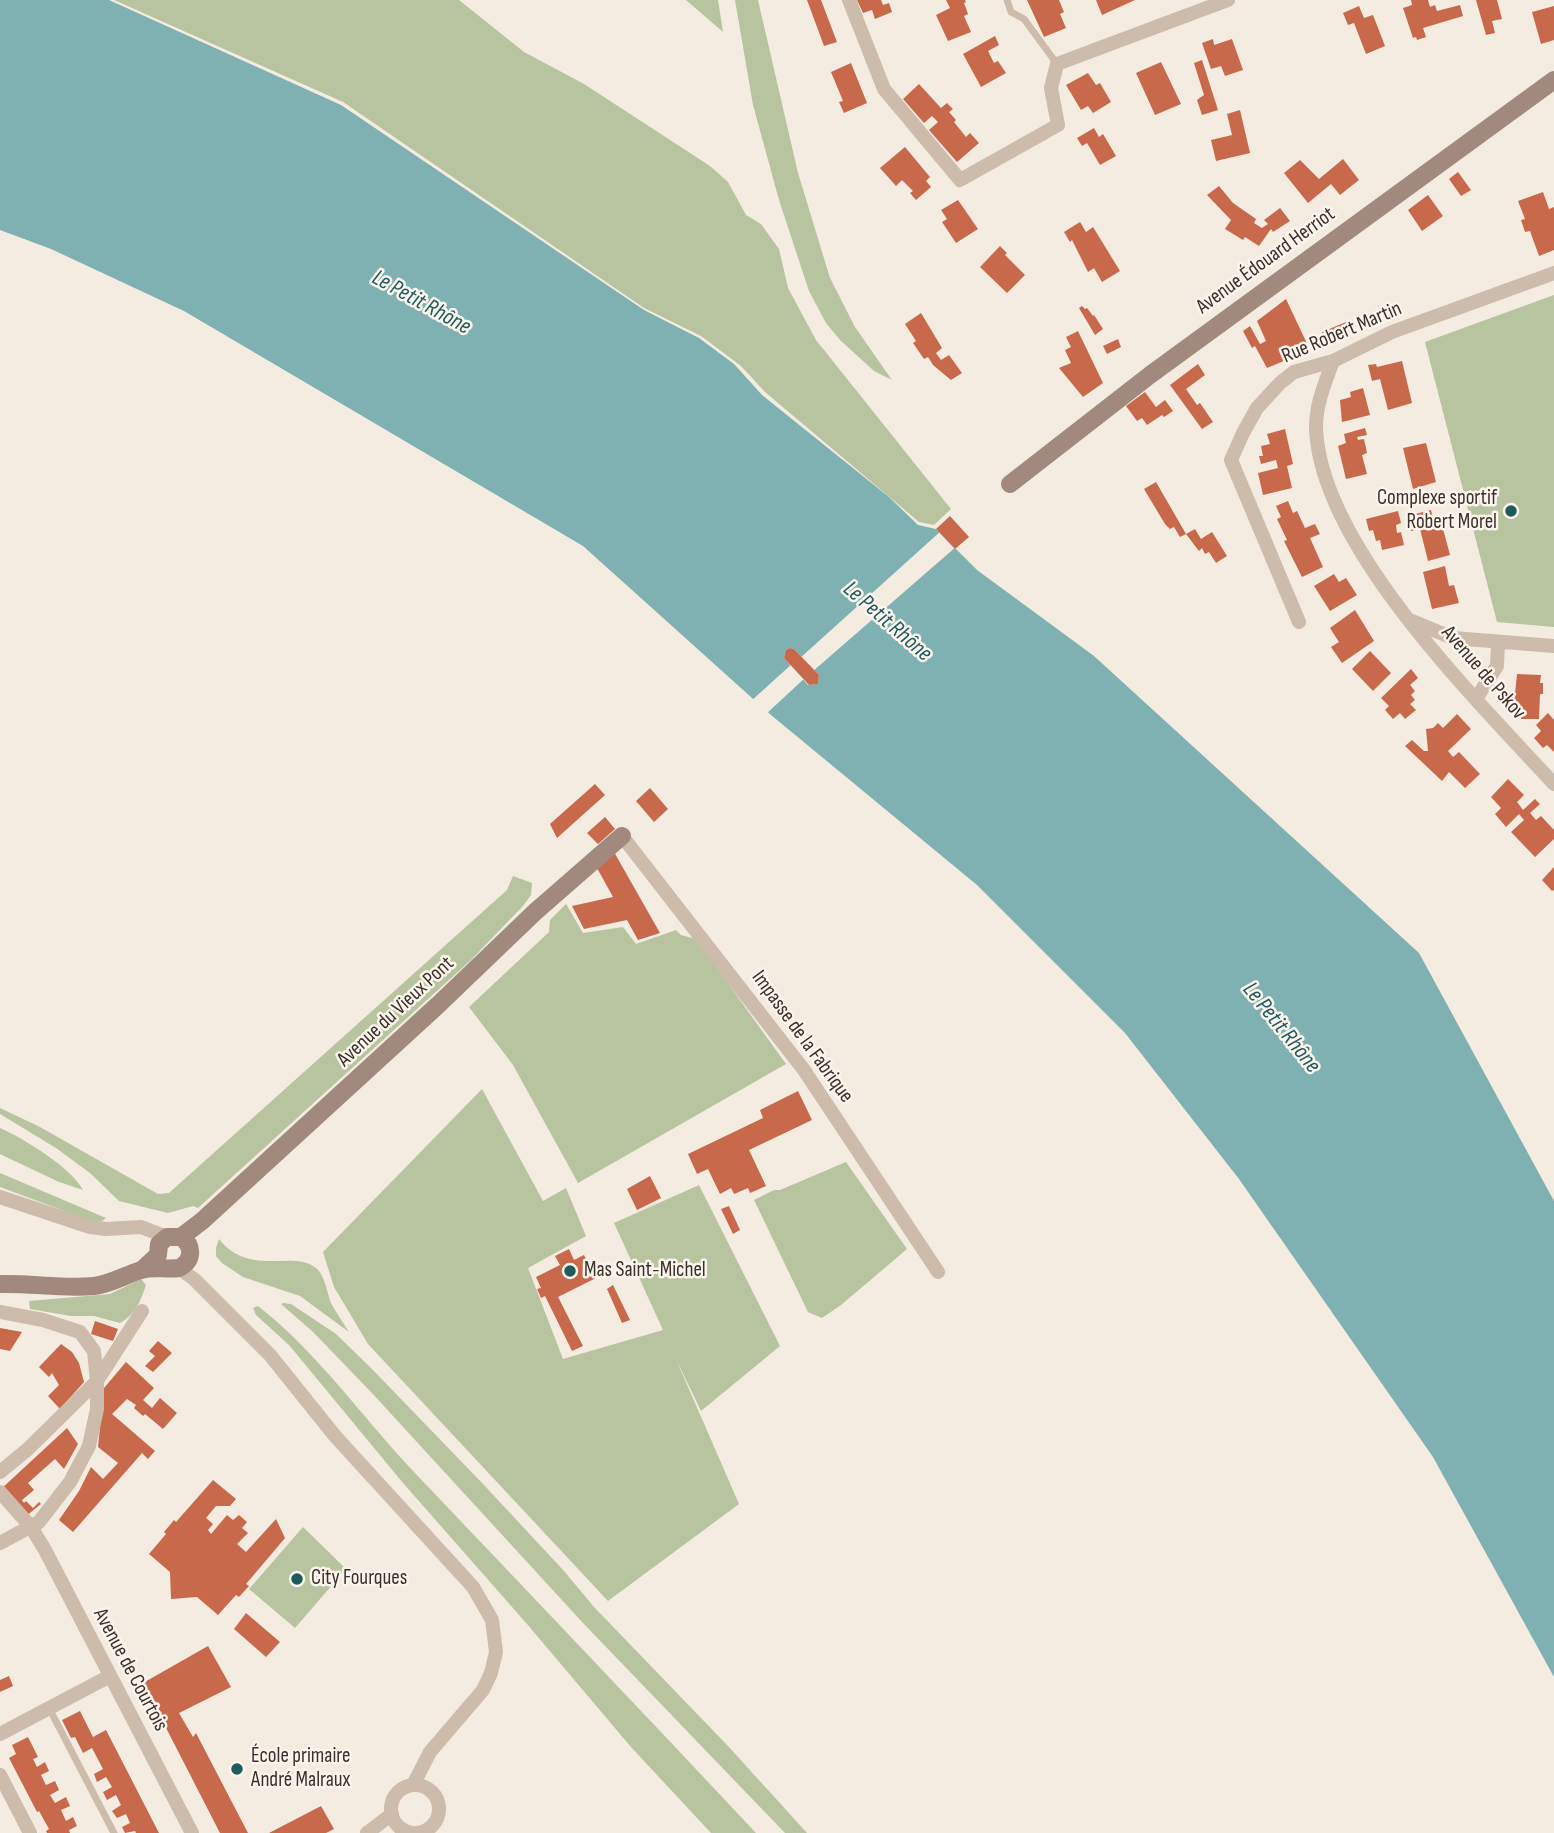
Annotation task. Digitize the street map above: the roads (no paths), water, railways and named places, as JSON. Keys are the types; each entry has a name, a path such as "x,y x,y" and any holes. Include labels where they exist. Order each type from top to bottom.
{"street":[{"path":"849,0 884,89 960,180 1058,125 1051,88 1057,64 1228,0"},
{"name":"Avenue Édouard Herriot","path":"1010,484 1150,375 1554,80"},
{"name":"Rue Robert Martin","path":"1299,622 1231,460 1257,408 1268,394 1294,372 1333,361 1392,332 1554,273"},
{"name":"Avenue de Pskov","path":"1333,361 1319,399 1316,427 1324,474 1335,506 1369,565 1409,619 1476,699 1554,784"},
{"name":"Avenue de Pskov","path":"1409,619 1453,638 1554,646"},
{"path":"1476,699 1497,666 1498,643"},
{"name":"Avenue du Vieux Pont","path":"0,1284 61,1287 109,1283 143,1269 171,1249 428,1015 552,896 622,836"},
{"name":"Impasse de la Fabrique","path":"622,836 804,1070 938,1272"},
{"path":"0,1197 90,1227 141,1227 171,1249 195,1280 270,1355 335,1436 473,1587 492,1620 496,1652 491,1673 483,1690 430,1752 413,1785 398,1792 393,1798 404,1827"},
{"path":"0,1472 28,1449 97,1381 142,1311"},
{"path":"0,1312 43,1320 80,1332 94,1351 97,1381 97,1409 89,1446 70,1482 39,1522 0,1543"},
{"name":"Avenue de Courtois","path":"0,1492 31,1527 192,1833"},
{"path":"0,1734 110,1676"},
{"path":"367,1833 404,1827 433,1829 439,1811 438,1803 429,1790 430,1752"},
{"path":"0,1775 30,1833"},
{"path":"413,1785 429,1790"},
{"path":"376,1833 404,1827"}],"lane":[{"path":"1007,0 1011,12 1024,19 1057,64"},
{"path":"49,1708 114,1833"}],"water":[{"name":"Le Petit Rhône","path":"0,0 109,0 341,105 644,310 699,338 734,364 762,395 889,497 918,525 936,529 977,570 1094,656 1419,953 1554,1201 1554,1677 1433,1457 1239,1179 1125,1033 977,885 771,715 583,546 184,311 51,249 0,230","holes":["794,649 819,675 818,684 808,685 784,658 786,650"]}],"place":[{"name":"Complexe sportif Robert Morel","path":"1511,511"},
{"name":"Mas Saint-Michel","path":"570,1271"},
{"name":"City Fourques","path":"297,1579"},
{"name":"École primaire André Malraux","path":"237,1769"}]}
